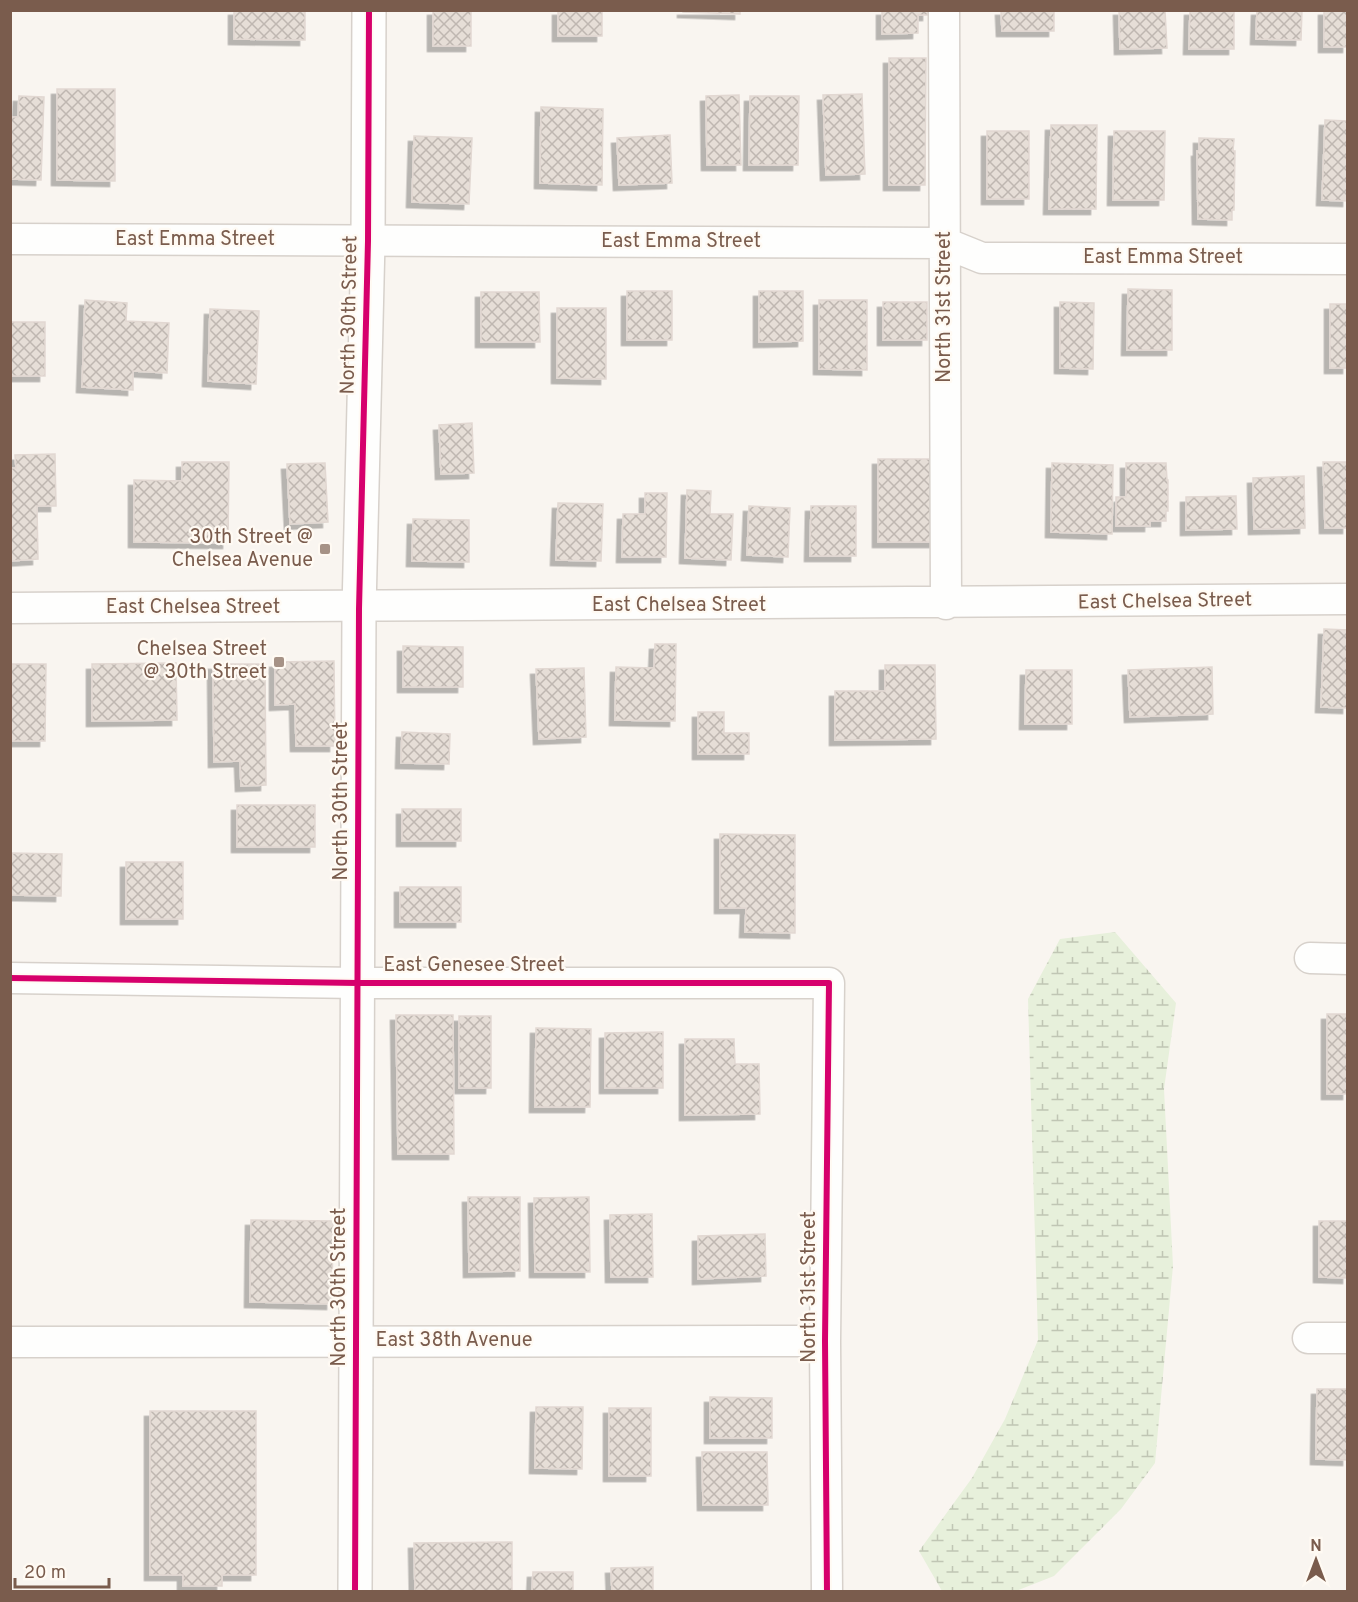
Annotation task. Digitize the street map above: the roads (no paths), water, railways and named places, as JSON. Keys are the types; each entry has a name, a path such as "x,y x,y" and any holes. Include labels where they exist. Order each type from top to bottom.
{"street":[{"name":"North 30th Street","path":"356,1592 359,609 368,241 369,10"},
{"name":"North 31st Street","path":"944,10 946,604"},
{"name":"East Emma Street","path":"10,239 945,243 982,258 1347,259"},
{"name":"East Chelsea Street","path":"10,608 359,609 1347,599"},
{"path":"1310,958 1347,959"},
{"name":"East Genesee Street","path":"10,978 358,983 829,983"},
{"name":"North 31st Street","path":"827,1592 825,1341 829,983"},
{"path":"1308,1338 1347,1338"},
{"name":"East 38th Avenue","path":"10,1342 825,1341"}],"place":[{"name":"30th Street @ Chelsea Avenue","path":"325,549"},
{"name":"Chelsea Street @ 30th Street","path":"279,662"}]}
